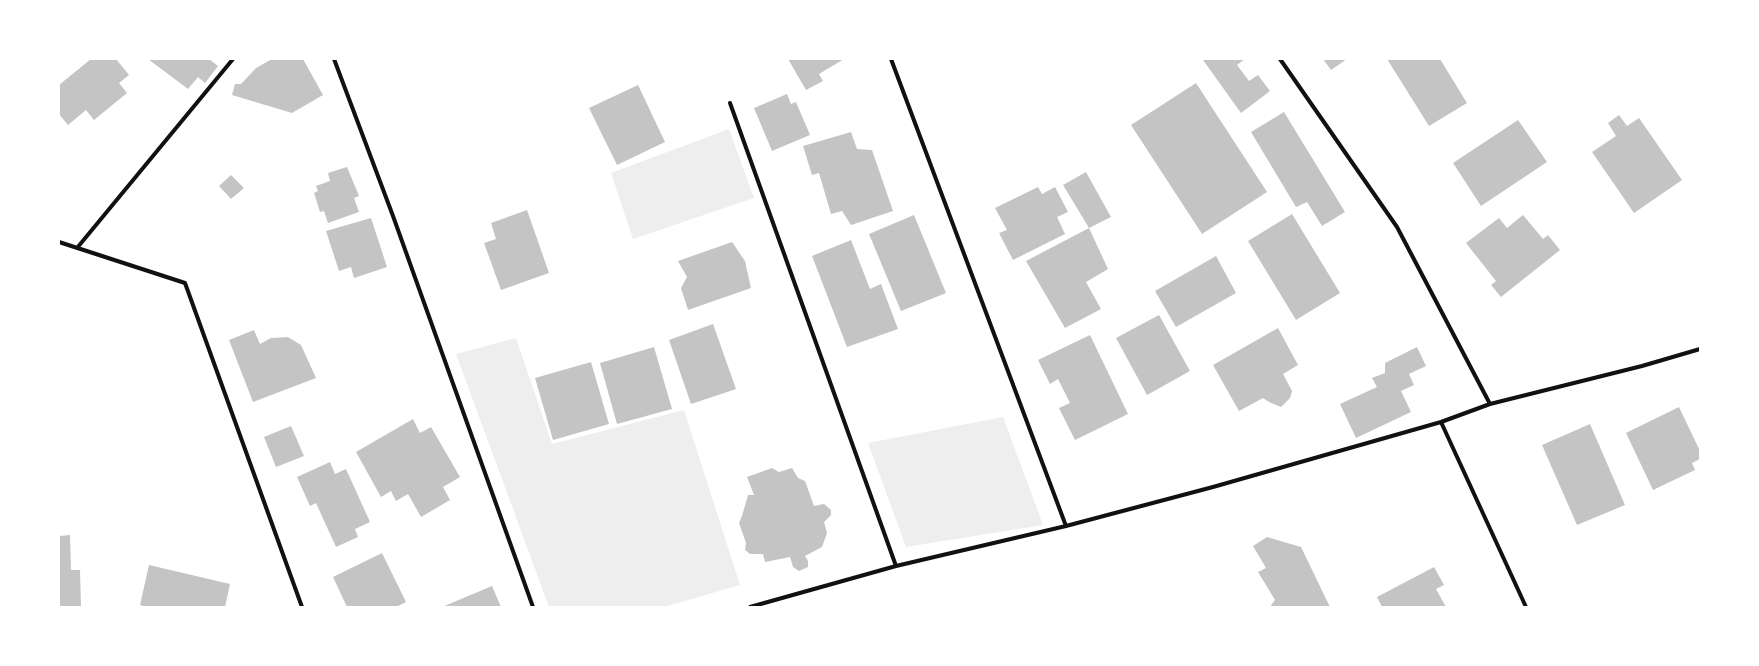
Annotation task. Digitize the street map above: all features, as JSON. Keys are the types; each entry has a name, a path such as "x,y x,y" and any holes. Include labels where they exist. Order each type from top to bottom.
{"street":[{"path":"77,248 233,59"},
{"path":"334,59 393,216 533,607"},
{"path":"891,59 1066,526"},
{"path":"1280,59 1397,227 1490,404"},
{"path":"730,103 896,566"},
{"path":"59,242 185,283 302,607"},
{"path":"750,607 896,566 1066,526 1213,487 1441,422 1490,404 1642,366 1700,349"},
{"path":"1441,422 1526,607"}],"shaded area":[{"path":"729,129 754,198 633,239 611,173"},
{"path":"516,338 552,444 684,410 740,585 664,607 549,607 456,354"},
{"path":"1003,417 1043,525 906,547 868,443"}],"building":[{"path":"91,59 116,59 129,75 119,83 127,93 94,120 86,110 68,125 59,114 59,85"},
{"path":"148,59 209,59 218,66 205,83 198,77 188,89"},
{"path":"272,59 303,59 323,95 292,113 232,95 235,84 241,84 256,68"},
{"path":"788,59 844,59 819,74 823,81 806,90"},
{"path":"1245,59 1237,65 1249,81 1258,75 1270,91 1241,113 1203,60"},
{"path":"1323,59 1347,59 1331,70"},
{"path":"1387,59 1440,59 1467,103 1429,126"},
{"path":"1196,83 1267,192 1202,234 1131,125"},
{"path":"638,85 665,142 617,165 589,108"},
{"path":"787,94 791,104 796,102 810,135 772,151 754,108"},
{"path":"1284,112 1345,212 1322,226 1307,202 1296,207 1251,132"},
{"path":"1619,115 1627,126 1639,118 1682,180 1634,213 1592,152 1616,136 1608,123"},
{"path":"1518,120 1547,162 1481,206 1453,163"},
{"path":"851,132 857,149 872,150 893,211 851,225 842,211 831,214 819,173 812,175 803,146"},
{"path":"347,167 359,196 354,198 359,212 328,223 324,211 320,212 314,193 318,191 316,186 330,181 328,173"},
{"path":"1086,172 1111,217 1089,228 1063,185"},
{"path":"231,175 244,188 231,199 219,186"},
{"path":"1038,187 1042,194 1055,187 1068,212 1057,217 1065,234 1013,260 999,233 1007,230 995,208"},
{"path":"527,210 549,273 501,290 484,243 496,239 491,223"},
{"path":"1292,214 1340,293 1296,320 1248,241"},
{"path":"914,215 946,293 901,311 869,234"},
{"path":"1523,215 1543,239 1548,235 1560,250 1501,297 1491,285 1496,281 1466,243 1499,218 1507,228"},
{"path":"371,218 387,267 354,278 351,267 339,271 326,231"},
{"path":"1089,228 1108,269 1086,282 1101,309 1065,328 1026,261"},
{"path":"851,240 870,289 881,284 898,329 847,347 812,256"},
{"path":"732,242 745,261 751,288 688,310 681,288 687,277 678,261"},
{"path":"1216,256 1236,293 1176,327 1155,291"},
{"path":"1159,315 1190,371 1147,395 1116,338"},
{"path":"713,324 736,389 691,404 669,340"},
{"path":"1278,328 1298,365 1283,374 1292,391 1290,398 1281,407 1263,398 1239,411 1213,365"},
{"path":"254,330 260,344 271,338 288,337 301,345 316,378 253,402 229,340"},
{"path":"1090,335 1128,414 1075,440 1059,408 1070,403 1058,379 1050,384 1038,360"},
{"path":"654,347 672,409 617,424 600,363"},
{"path":"1417,347 1426,366 1409,374 1414,385 1401,391 1411,412 1356,438 1340,404 1377,387 1372,378 1385,373 1385,363"},
{"path":"591,362 609,424 553,440 535,378"},
{"path":"1679,407 1700,451 1700,459 1692,463 1695,470 1653,490 1626,433"},
{"path":"413,419 420,433 431,427 460,477 443,487 450,500 421,517 408,494 396,501 391,491 381,497 356,452"},
{"path":"1590,424 1625,505 1577,525 1542,445"},
{"path":"291,426 304,456 276,467 264,437"},
{"path":"330,462 335,474 346,469 370,522 355,529 358,537 336,547 316,503 310,506 297,477"},
{"path":"772,468 779,472 792,468 798,478 805,481 814,506 824,504 831,510 831,515 824,522 827,533 822,547 805,556 808,561 808,567 799,571 793,567 790,557 765,562 763,554 750,554 745,550 746,543 739,523 748,495 754,495 747,477"},
{"path":"70,535 71,570 80,570 81,607 59,607 59,536"},
{"path":"1267,537 1301,547 1330,607 1270,607 1275,600 1258,572 1266,568 1253,546"},
{"path":"382,553 406,602 396,607 347,607 333,577"},
{"path":"149,565 230,584 225,607 147,607 140,605"},
{"path":"1434,567 1444,585 1436,589 1446,607 1382,607 1377,597"},
{"path":"492,586 501,607 442,607"}]}
